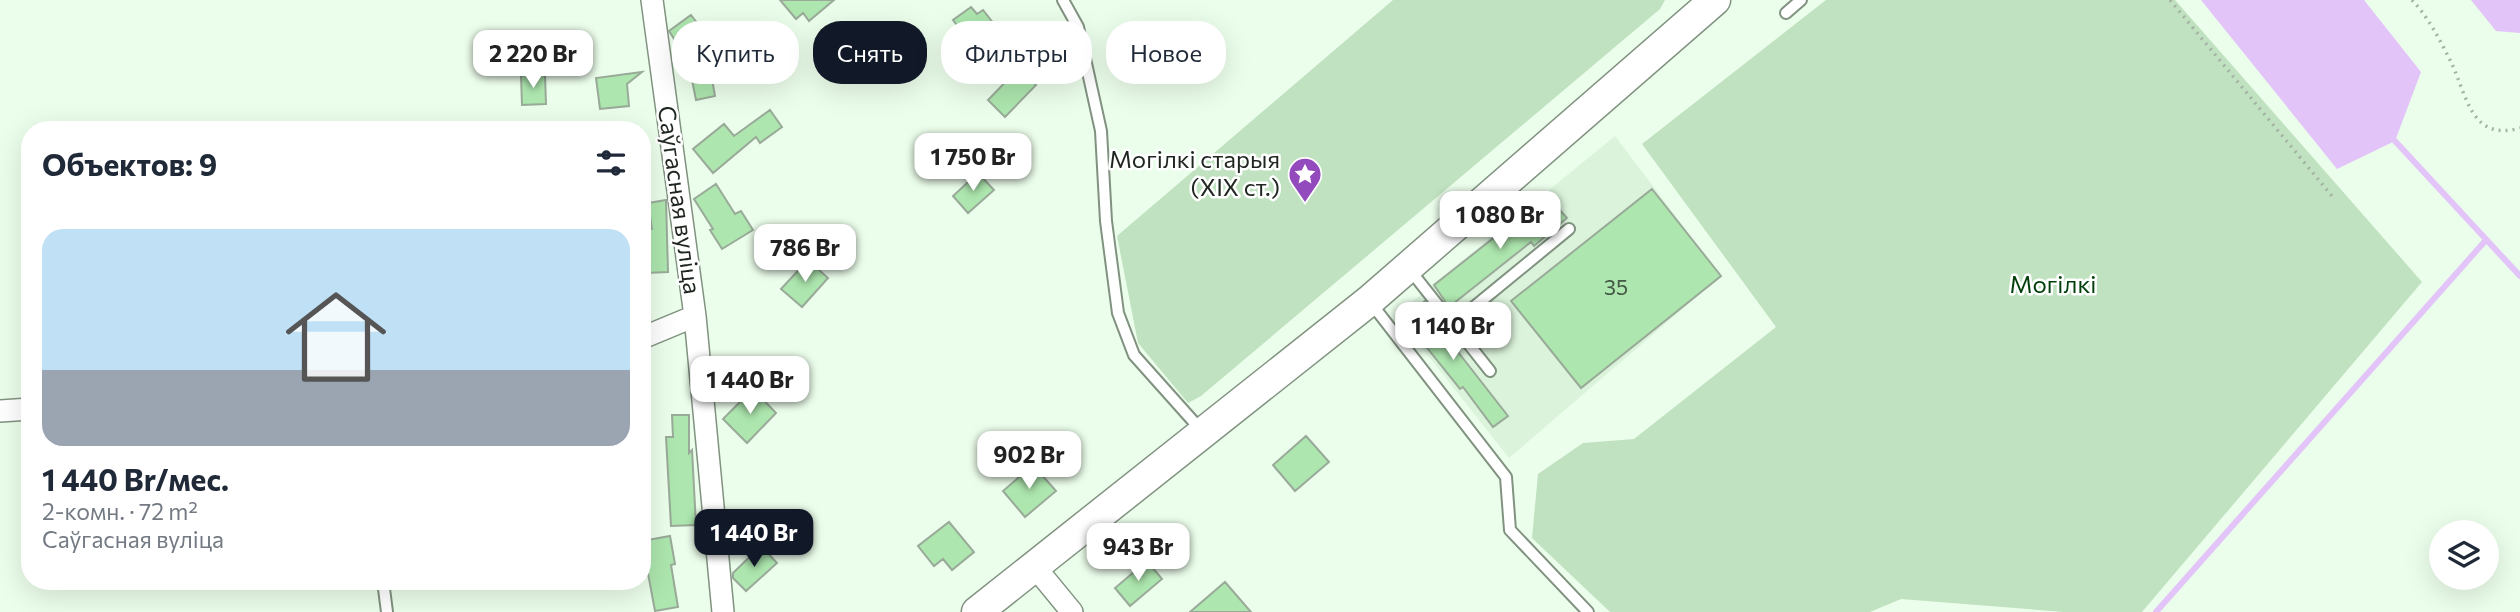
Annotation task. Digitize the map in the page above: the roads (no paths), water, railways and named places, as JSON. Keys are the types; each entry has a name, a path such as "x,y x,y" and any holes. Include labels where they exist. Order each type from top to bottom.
{"main road":[{"path":"977,612 1369,301 1715,0"}],"street":[{"name":"Саўгасная вуліца","path":"652,0 695,316 723,612"},
{"name":"Саўгасная вуліца","path":"651,334 695,316"},
{"path":"0,411 21,410"},
{"path":"1035,566 1072,612"}],"lane":[{"path":"1063,0 1077,27 1101,131 1106,221 1118,313 1134,355 1204,433"},
{"path":"1786,13 1801,0"},
{"path":"1452,325 1569,229"},
{"path":"1408,268 1490,371"},
{"path":"1369,301 1506,478 1510,530 1588,612"},
{"path":"384,590 387,612"}],"waterway":[{"path":"2395,141 2520,276"},
{"path":"2156,612 2486,240"}],"place":[{"name":"Могілкі старыя (XIX ст.)","path":"1305,204"}],"park label":[{"name":"Могілкі","path":"2053,285"}]}
